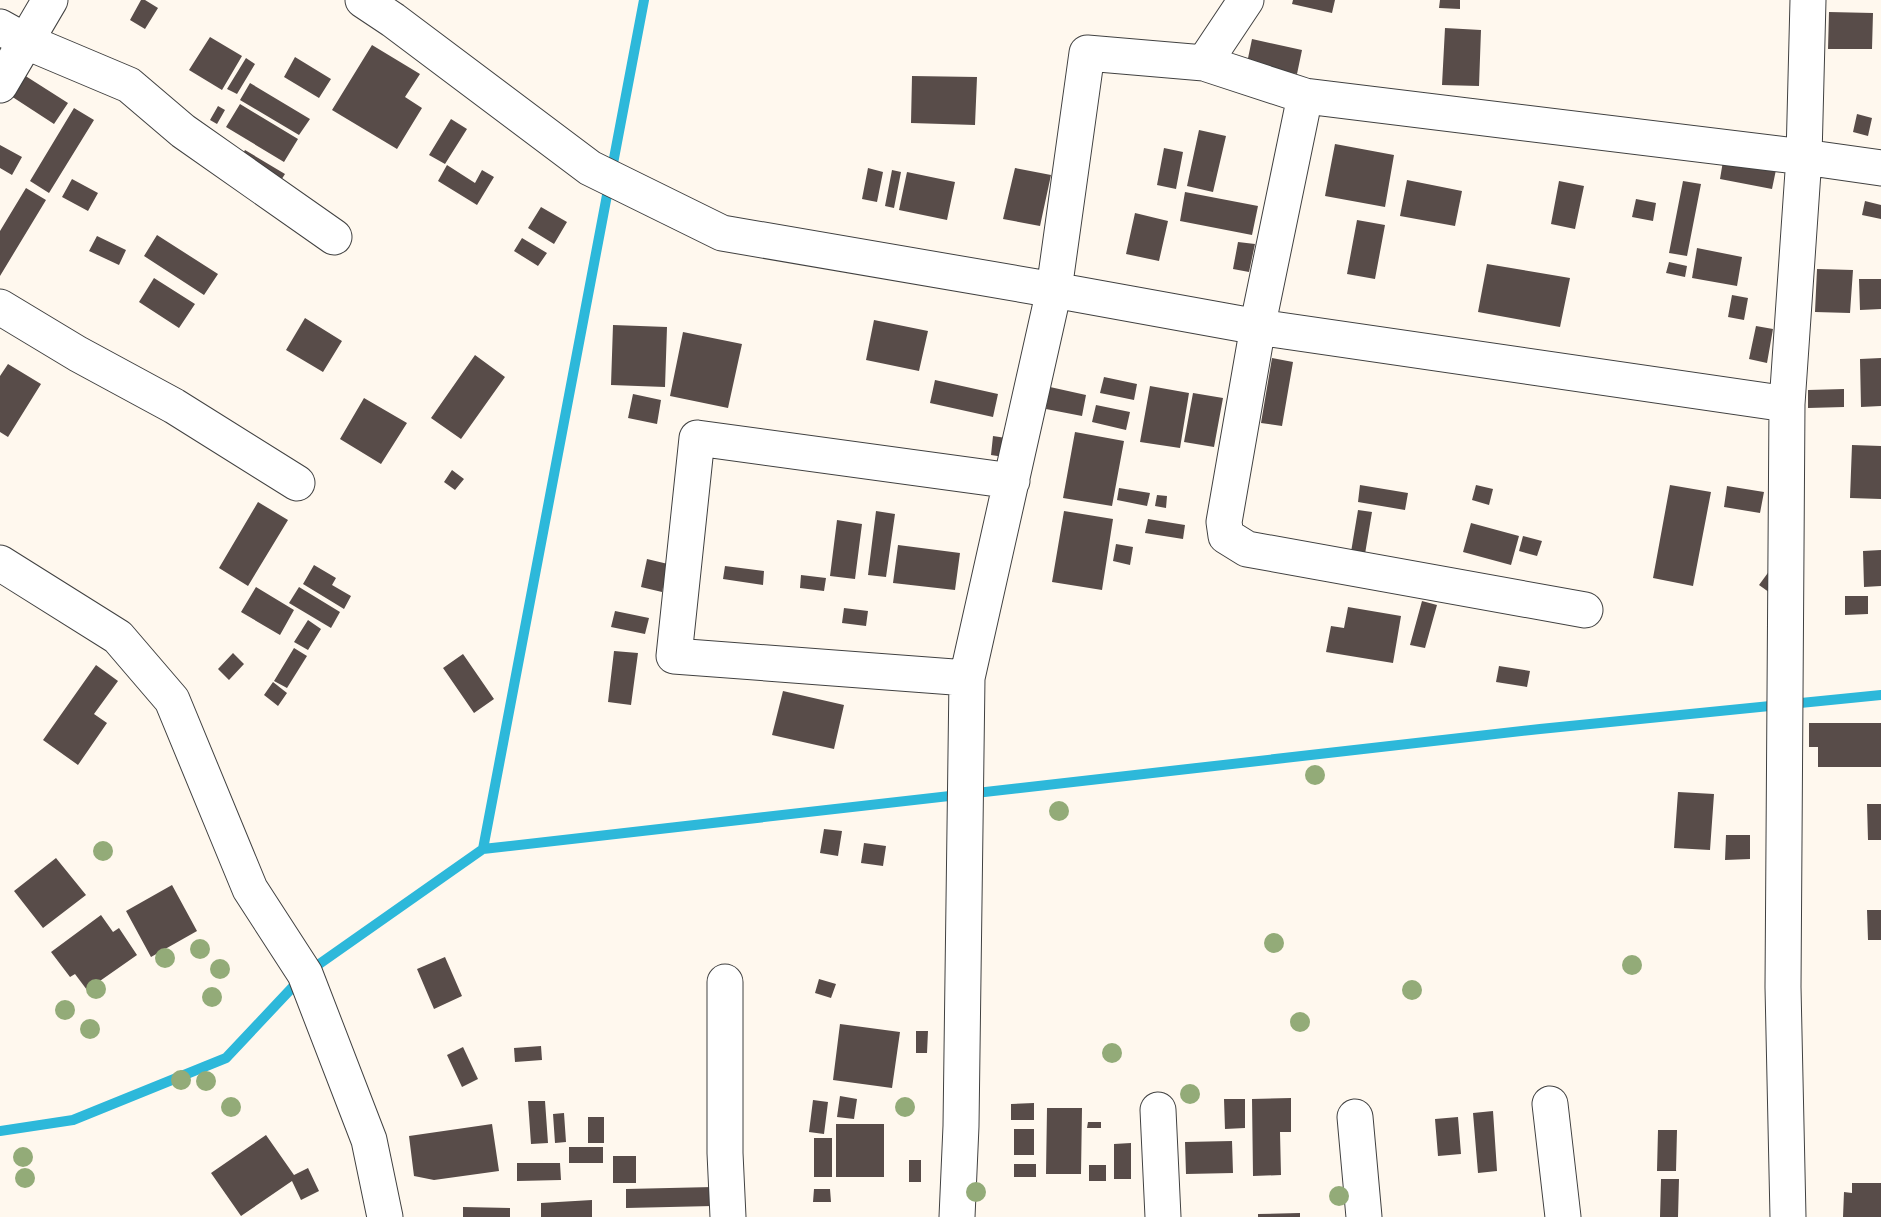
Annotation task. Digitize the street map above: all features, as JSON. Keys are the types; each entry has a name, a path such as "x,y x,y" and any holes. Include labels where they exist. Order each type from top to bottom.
{"street":[{"path":"0,85 13,35 50,0"},
{"path":"363,0 590,168 722,233 1258,327 1787,404"},
{"path":"1204,63 1246,0"},
{"path":"1788,1217 1783,987 1787,404 1804,157 1808,0"},
{"path":"13,35 130,85 183,131 334,237"},
{"path":"957,1217 961,1126 967,678 1054,290 1087,53 1204,63 1305,96 1881,168"},
{"path":"1305,96 1263,296 1224,522 1226,536 1247,549 1585,610"},
{"path":"0,307 78,354 174,406 297,482"},
{"path":"967,678 674,656 698,438 1012,481"},
{"path":"0,563 118,637 172,701 250,889 305,974 369,1140 385,1217"},
{"path":"725,982 728,1217"},
{"path":"1549,1104 1563,1217"},
{"path":"1158,1110 1163,1217"},
{"path":"1355,1117 1364,1217"}],"building":[{"path":"141,0 158,8 145,29 130,20"},
{"path":"1293,0 1335,0 1332,13 1292,4"},
{"path":"1440,0 1460,0 1460,9 1439,8"},
{"path":"1829,12 1873,13 1872,49 1828,49"},
{"path":"1445,28 1481,30 1479,86 1442,85"},
{"path":"210,37 242,56 222,90 189,70"},
{"path":"1252,39 1302,50 1297,74 1247,63"},
{"path":"372,45 420,74 405,97 422,108 397,149 332,110"},
{"path":"295,57 331,79 319,98 284,77"},
{"path":"246,58 255,64 237,94 227,89"},
{"path":"24,75 68,103 54,124 11,96"},
{"path":"912,76 977,77 975,125 911,123"},
{"path":"250,83 310,119 299,135 240,100"},
{"path":"240,104 298,139 284,162 226,127"},
{"path":"218,106 225,110 217,124 210,120"},
{"path":"74,108 94,120 49,193 30,181"},
{"path":"1857,114 1872,118 1868,136 1853,132"},
{"path":"451,119 467,129 445,164 429,155"},
{"path":"1199,130 1226,136 1213,192 1187,186"},
{"path":"1335,144 1394,155 1385,207 1325,196"},
{"path":"0,145 22,157 12,175 0,168"},
{"path":"1164,148 1183,152 1176,189 1157,185"},
{"path":"245,150 285,174 276,188 237,164"},
{"path":"1724,155 1777,165 1772,189 1720,179"},
{"path":"447,165 475,183 482,170 494,177 477,205 438,181"},
{"path":"868,168 883,172 877,202 862,199"},
{"path":"1015,168 1051,175 1040,226 1003,219"},
{"path":"892,170 901,172 894,208 885,206"},
{"path":"907,172 955,182 947,220 899,210"},
{"path":"72,179 98,193 88,211 62,197"},
{"path":"1407,180 1462,191 1455,226 1400,216"},
{"path":"1559,181 1584,186 1575,229 1551,224"},
{"path":"1683,181 1701,184 1687,256 1669,253"},
{"path":"26,188 46,200 0,276 0,231"},
{"path":"1185,192 1258,206 1252,235 1180,221"},
{"path":"1636,199 1656,203 1653,221 1632,217"},
{"path":"1865,201 1881,205 1881,219 1862,215"},
{"path":"541,207 567,222 554,244 528,228"},
{"path":"1135,213 1168,221 1159,261 1126,254"},
{"path":"1357,220 1385,225 1375,279 1347,274"},
{"path":"157,235 218,274 204,295 144,256"},
{"path":"97,236 126,250 119,265 89,251"},
{"path":"522,238 547,253 538,266 514,251"},
{"path":"1238,242 1255,244 1249,272 1233,269"},
{"path":"1697,248 1742,257 1737,286 1692,278"},
{"path":"1669,262 1687,266 1685,277 1666,273"},
{"path":"1487,264 1570,278 1560,327 1478,312"},
{"path":"1817,269 1853,270 1850,313 1815,312"},
{"path":"154,278 195,304 179,328 139,302"},
{"path":"1859,279 1881,279 1881,309 1860,310"},
{"path":"1732,295 1748,298 1744,320 1728,317"},
{"path":"305,318 342,341 323,372 286,350"},
{"path":"874,320 928,331 919,371 866,360"},
{"path":"613,325 667,327 665,387 611,385"},
{"path":"1756,326 1773,329 1767,363 1749,359"},
{"path":"683,332 742,344 728,408 670,396"},
{"path":"475,355 505,377 461,439 431,418"},
{"path":"1272,358 1293,362 1282,426 1261,423"},
{"path":"1881,358 1881,406 1861,407 1860,359"},
{"path":"8,364 41,384 8,437 0,432 0,376"},
{"path":"1104,377 1137,384 1134,400 1100,393"},
{"path":"935,380 998,394 993,417 930,403"},
{"path":"1150,386 1189,393 1180,448 1140,442"},
{"path":"1050,387 1086,395 1082,416 1046,409"},
{"path":"1844,389 1844,407 1808,408 1808,390"},
{"path":"1193,393 1223,398 1214,447 1184,442"},
{"path":"633,394 661,400 657,424 628,418"},
{"path":"364,398 407,423 381,464 340,439"},
{"path":"1096,405 1130,412 1126,430 1092,422"},
{"path":"1075,432 1124,441 1112,506 1063,498"},
{"path":"993,436 1006,438 1004,457 991,455"},
{"path":"1852,445 1881,446 1881,499 1850,498"},
{"path":"452,470 464,479 455,490 444,482"},
{"path":"1360,485 1408,493 1405,510 1358,502"},
{"path":"1476,485 1493,489 1489,505 1472,500"},
{"path":"1670,485 1711,492 1693,586 1653,578"},
{"path":"1727,486 1764,492 1760,513 1724,507"},
{"path":"1119,488 1150,493 1147,506 1117,500"},
{"path":"1157,495 1167,496 1166,508 1155,506"},
{"path":"258,502 288,520 248,586 219,568"},
{"path":"1358,510 1372,512 1365,554 1351,552"},
{"path":"876,511 895,514 886,577 868,575"},
{"path":"1064,511 1113,519 1102,590 1052,582"},
{"path":"1148,519 1185,525 1183,539 1145,533"},
{"path":"837,520 862,524 855,579 830,576"},
{"path":"1471,523 1519,536 1511,565 1463,552"},
{"path":"1523,536 1542,541 1537,556 1519,551"},
{"path":"1116,544 1133,547 1130,565 1113,561"},
{"path":"898,545 960,553 955,590 893,583"},
{"path":"1881,550 1881,586 1864,587 1863,551"},
{"path":"647,559 668,564 662,592 641,587"},
{"path":"314,565 336,578 332,585 351,596 344,609 303,584"},
{"path":"725,566 764,571 763,585 723,579"},
{"path":"1770,570 1773,595 1759,585"},
{"path":"801,575 826,578 824,591 800,588"},
{"path":"256,587 294,610 280,635 241,612"},
{"path":"299,587 340,612 331,628 289,603"},
{"path":"1845,596 1868,596 1868,614 1845,615"},
{"path":"1422,601 1437,605 1425,648 1410,645"},
{"path":"1348,607 1401,616 1393,663 1326,652 1331,626 1344,628"},
{"path":"844,608 868,611 866,626 842,623"},
{"path":"615,611 649,618 645,634 611,627"},
{"path":"308,620 321,629 308,650 294,642"},
{"path":"294,648 307,656 287,688 274,681"},
{"path":"614,651 638,653 631,705 608,702"},
{"path":"233,653 244,664 229,680 218,669"},
{"path":"463,654 494,699 474,713 443,668"},
{"path":"96,665 118,681 94,714 107,723 78,765 43,740"},
{"path":"1499,666 1530,671 1527,687 1496,682"},
{"path":"273,682 287,693 278,706 264,695"},
{"path":"783,691 844,705 834,749 772,735"},
{"path":"1809,723 1881,723 1881,767 1818,767 1818,747 1809,747"},
{"path":"1678,792 1714,794 1710,850 1674,848"},
{"path":"1867,804 1881,804 1881,840 1868,840"},
{"path":"824,829 842,831 838,856 820,853"},
{"path":"1726,835 1750,835 1750,859 1725,860"},
{"path":"864,843 886,846 883,866 861,863"},
{"path":"56,858 86,895 43,928 14,891"},
{"path":"172,885 197,931 151,957 126,911"},
{"path":"1867,910 1881,910 1881,940 1868,940"},
{"path":"101,915 113,932 119,928 137,955 87,990 75,974 70,977 51,952"},
{"path":"445,957 462,996 434,1009 417,969"},
{"path":"819,979 836,984 831,998 815,993"},
{"path":"840,1024 900,1032 892,1088 833,1080"},
{"path":"916,1031 928,1031 927,1053 916,1053"},
{"path":"541,1046 542,1060 515,1062 514,1048"},
{"path":"463,1047 478,1079 462,1087 447,1055"},
{"path":"840,1096 857,1099 854,1119 837,1117"},
{"path":"1291,1098 1291,1132 1280,1132 1281,1175 1253,1176 1252,1099"},
{"path":"1224,1099 1245,1099 1245,1128 1225,1129"},
{"path":"813,1100 828,1102 824,1134 809,1132"},
{"path":"528,1101 545,1101 548,1143 531,1144"},
{"path":"1034,1103 1034,1120 1011,1120 1011,1104"},
{"path":"1047,1108 1082,1108 1081,1174 1046,1174"},
{"path":"1493,1111 1497,1171 1478,1173 1473,1113"},
{"path":"564,1113 566,1142 555,1143 553,1114"},
{"path":"588,1117 604,1117 604,1143 588,1143"},
{"path":"1458,1117 1461,1154 1438,1156 1435,1119"},
{"path":"1088,1122 1101,1122 1101,1128 1087,1128"},
{"path":"492,1124 499,1171 434,1180 414,1176 409,1136"},
{"path":"836,1124 884,1124 884,1177 836,1177"},
{"path":"1014,1129 1034,1129 1034,1155 1014,1155"},
{"path":"1658,1130 1677,1130 1676,1171 1657,1171"},
{"path":"266,1135 294,1175 308,1168 319,1191 301,1200 292,1181 241,1216 211,1173"},
{"path":"814,1138 832,1138 832,1177 814,1177"},
{"path":"1232,1141 1233,1173 1186,1174 1185,1142"},
{"path":"1131,1143 1131,1179 1114,1179 1114,1144"},
{"path":"569,1147 603,1147 603,1163 569,1163"},
{"path":"613,1156 636,1156 636,1183 613,1183"},
{"path":"909,1160 921,1160 921,1182 909,1182"},
{"path":"517,1163 560,1163 561,1180 517,1181"},
{"path":"1014,1164 1036,1164 1036,1177 1014,1177"},
{"path":"1089,1165 1106,1165 1106,1181 1089,1181"},
{"path":"1661,1179 1679,1179 1678,1217 1660,1217"},
{"path":"1852,1183 1881,1183 1881,1217 1843,1217 1844,1192 1852,1193"},
{"path":"713,1187 713,1206 626,1208 626,1189"},
{"path":"814,1189 830,1189 831,1202 813,1202"},
{"path":"592,1200 592,1217 541,1217 541,1203"},
{"path":"463,1207 510,1208 510,1217 463,1217"},
{"path":"1300,1213 1300,1217 1258,1217 1258,1214"}],"waterway":[{"path":"0,1131 73,1120 226,1058 305,974 483,849 644,0"},
{"path":"483,849 1540,729 1881,695"}]}
